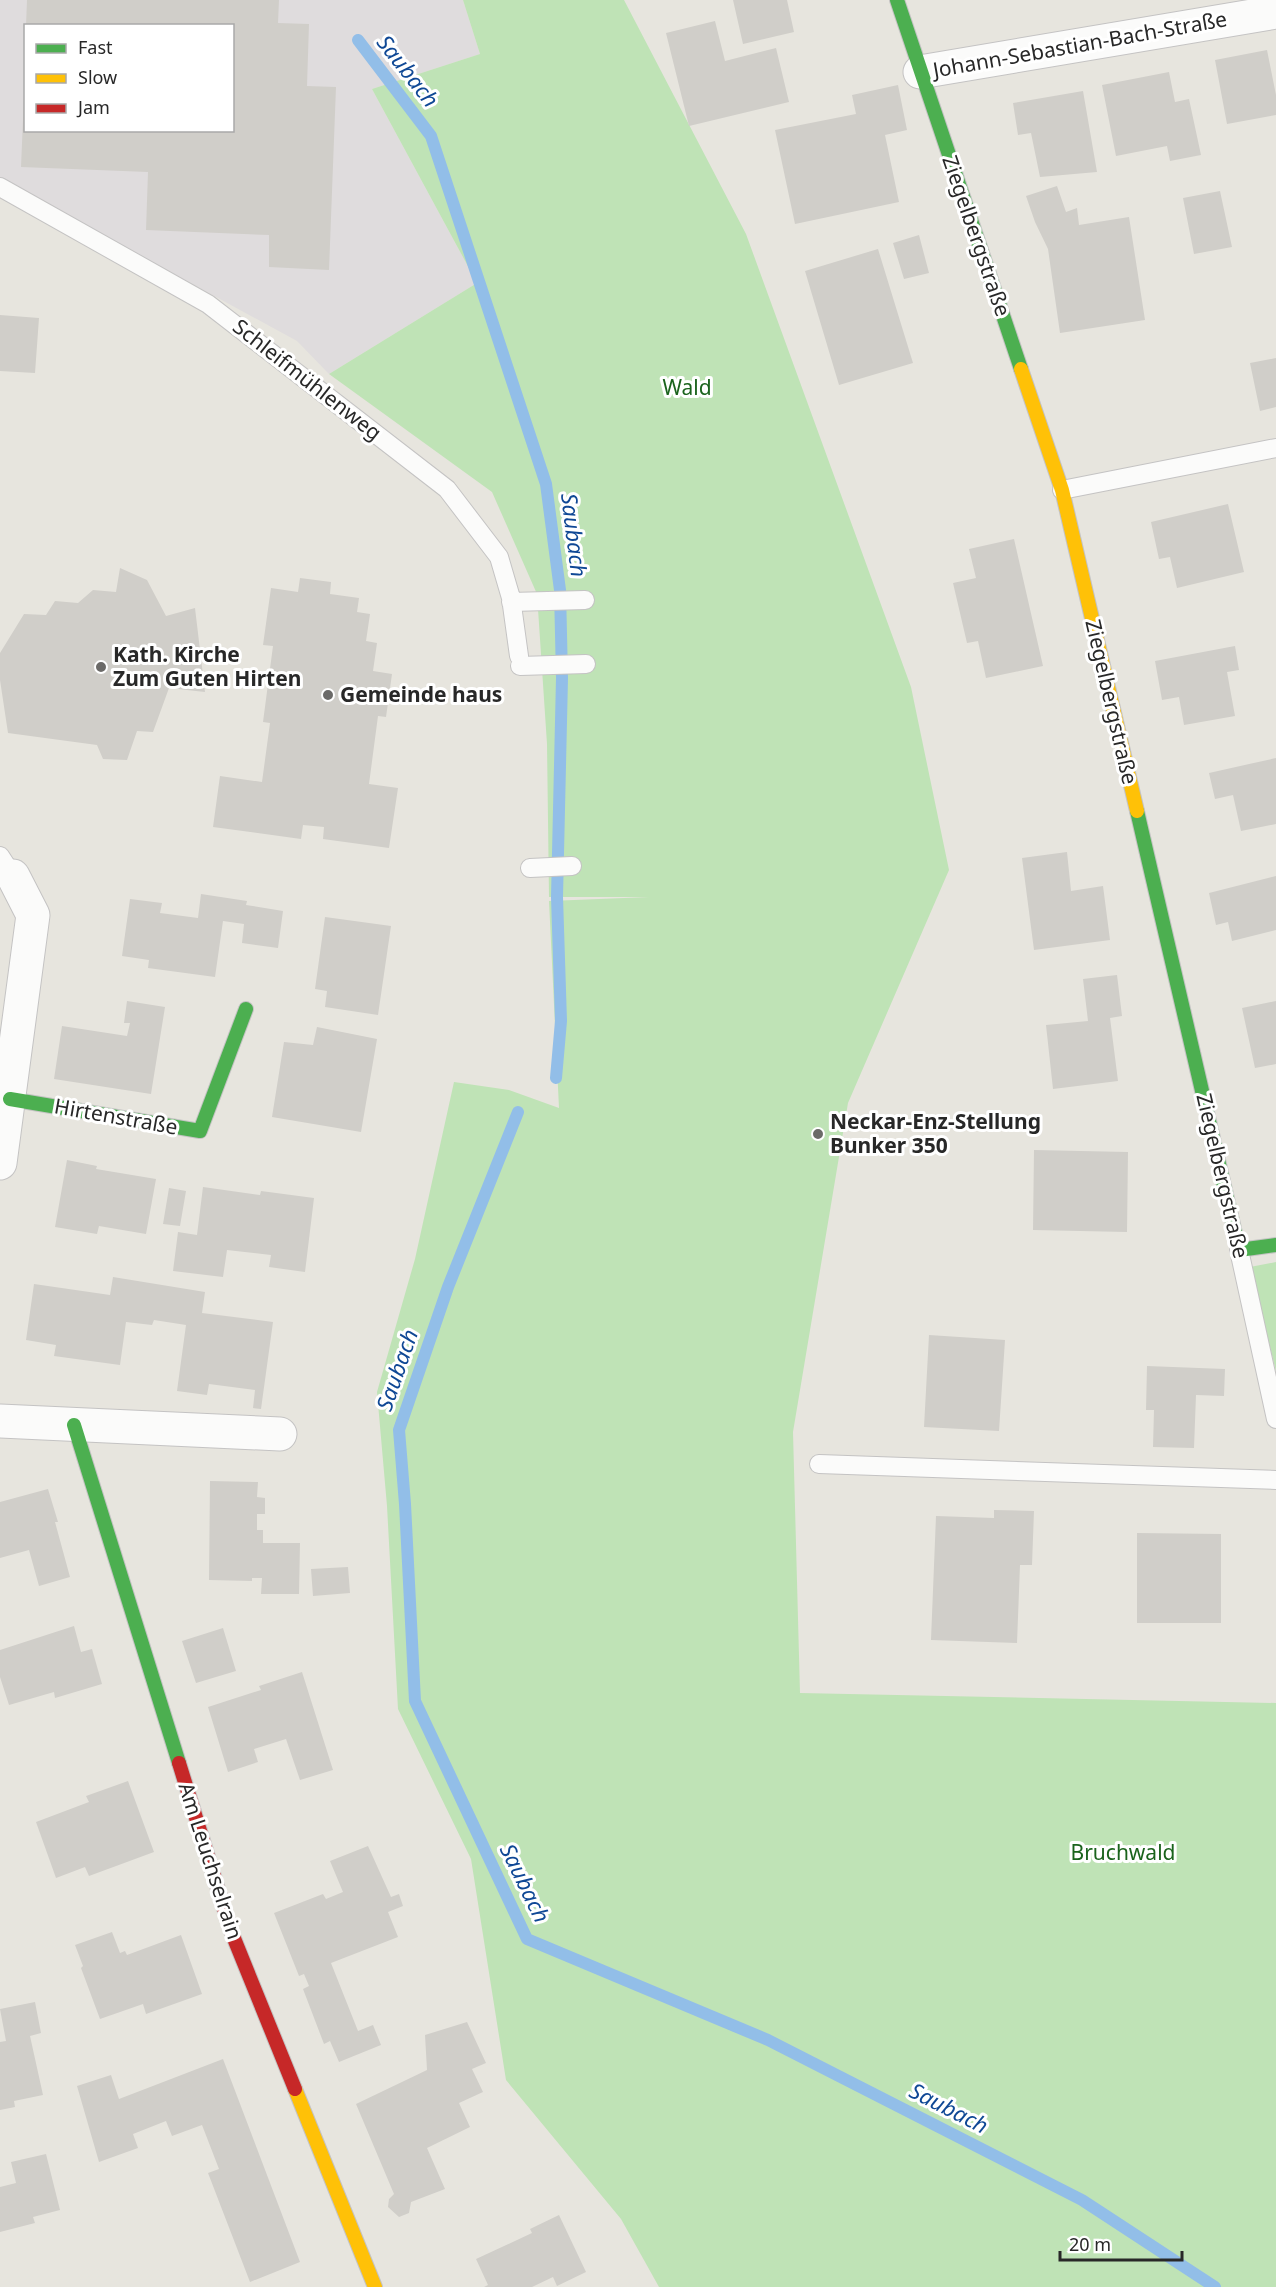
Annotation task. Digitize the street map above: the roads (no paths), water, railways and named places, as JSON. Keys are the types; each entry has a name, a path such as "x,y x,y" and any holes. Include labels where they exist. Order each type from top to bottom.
{"street":[{"name":"Ziegelbergstraße","path":"897,0 1062,490 1239,1250"},
{"name":"Johann-Sebastian-Bach-Straße","path":"920,72 1276,12"},
{"path":"0,1163 33,915 6,866"},
{"name":"Hirtenstraße","path":"10,1099 200,1131 246,1009"},
{"path":"1239,1250 1276,1245"},
{"path":"0,1421 280,1434"},
{"name":"Am Leuchselrain","path":"74,1425 231,1931 375,2287"}],"lane":[{"name":"Schleifmühlenweg","path":"0,187 208,304 447,489 499,557 511,602 520,661 570,664"},
{"path":"1062,490 1276,448"},
{"path":"511,602 569,601"},
{"path":"530,868 562,867"},
{"name":"Ziegelbergstraße","path":"1239,1250 1276,1419"},
{"path":"819,1464 1276,1480"}],"waterway":[{"name":"Saubach","path":"358,40 431,136 546,484 560,590 562,678 557,897 561,1021 556,1078"},
{"name":"Saubach","path":"518,1112 448,1287 399,1430 415,1701 527,1939 768,2040 1082,2200 1215,2287"}],"place":[{"name":"Kath. Kirche Zum Guten Hirten","path":"101,667"},
{"name":"Gemeinde haus","path":"328,695"},
{"name":"Neckar-Enz-Stellung Bunker 350","path":"818,1134"}],"park label":[{"name":"Wald","path":"687,388"},
{"name":"Bruchwald","path":"1123,1853"}]}
